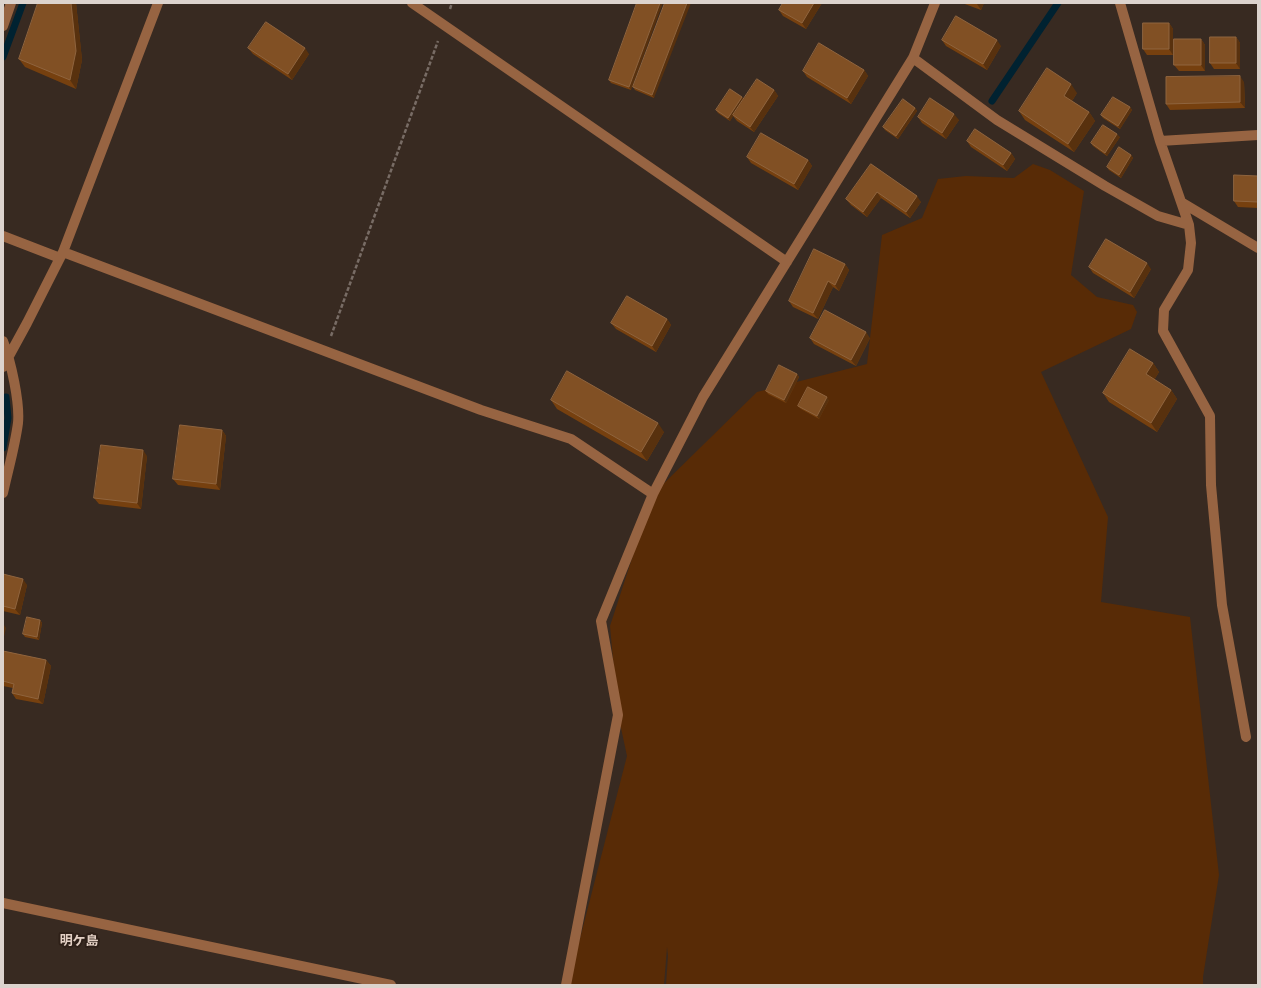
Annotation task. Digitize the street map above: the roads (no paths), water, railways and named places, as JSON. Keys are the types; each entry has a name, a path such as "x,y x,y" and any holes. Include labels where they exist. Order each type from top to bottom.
{"street":[{"path":"3,26 11,3"},
{"path":"3,366 61,255 158,3"},
{"path":"412,3 786,262"},
{"path":"566,985 618,714 601,621 653,494 703,397 913,58 935,3"},
{"path":"1120,3 1160,141 1189,226 1191,243 1188,270 1164,310 1163,331 1210,416 1211,485 1222,605 1246,737"},
{"path":"913,58 1004,124 1105,186 1158,216 1189,226"},
{"path":"1160,141 1258,135"},
{"path":"1182,202 1258,248"},
{"path":"3,236 61,255 325,351 481,410 571,439 653,494"},
{"path":"3,341 9,356 16,398 18,422 3,493"},
{"path":"3,903 391,985"}],"waterway":[{"path":"3,57 23,3"},
{"path":"992,101 1058,3"},
{"path":"3,448 8,418 6,397"}],"district":[{"name":"明ケ島","path":"79,941"}]}
